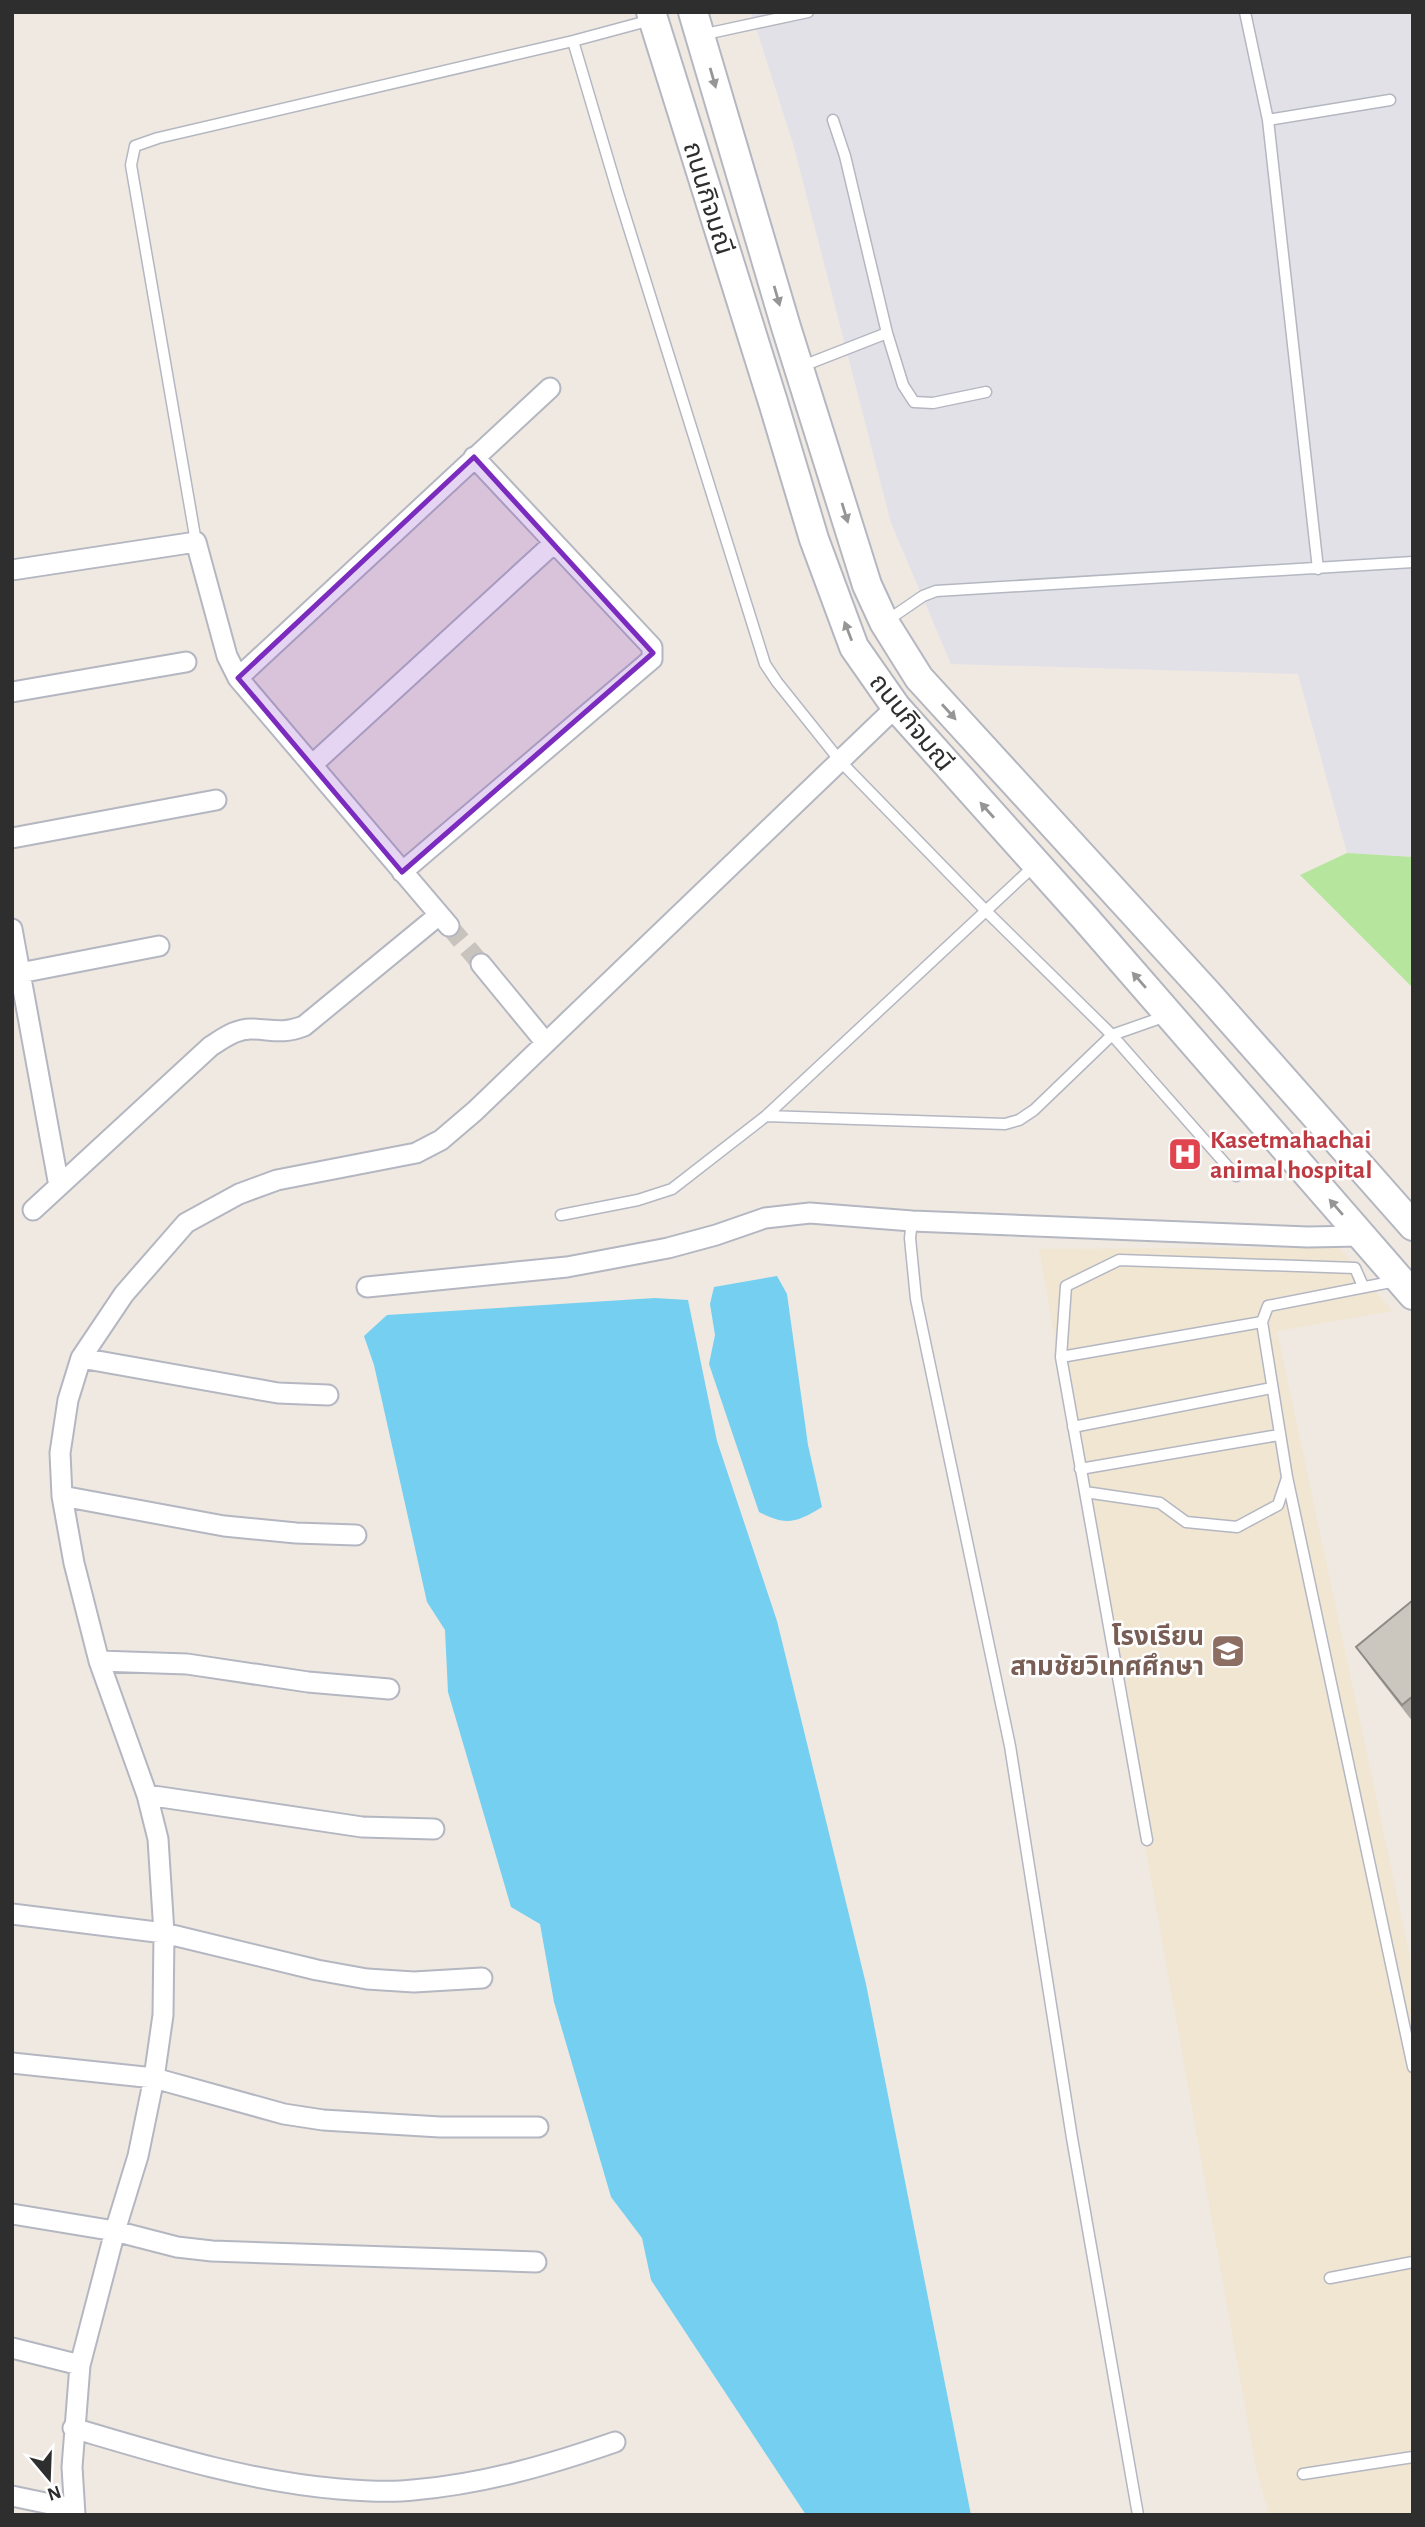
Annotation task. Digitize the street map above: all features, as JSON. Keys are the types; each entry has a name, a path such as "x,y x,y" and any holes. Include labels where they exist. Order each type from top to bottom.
{"main road":[{"name":"ถนนกิจมณี","path":"652,16 814,539 854,647 896,707 1169,1014 1361,1236 1382,1273"},
{"name":"ถนนกิจมณี","path":"697,24 786,327 867,585 884,622 919,678 1207,993 1413,1226"}],"street":[{"path":"238,678 550,388"},
{"path":"402,872 652,659 652,647 474,457"},
{"path":"12,570 196,542 227,656 238,678 444,921 304,1026 289,1032 252,1029 233,1032 211,1046 33,1210"},
{"path":"312,765 554,543"},
{"path":"12,692 186,662"},
{"path":"12,2496 75,2512 72,2467 80,2365 115,2231 138,2157 163,2015 164,1933 158,1839 147,1795 100,1661 74,1563 62,1496 60,1453 68,1400 81,1358 124,1294 186,1223 239,1194 277,1180 416,1153 441,1140 475,1111 896,707"},
{"path":"12,838 216,800"},
{"path":"12,929 59,1186"},
{"path":"20,973 159,946"},
{"path":"481,964 546,1043"},
{"path":"367,1287 567,1267 668,1248 716,1236 765,1218 799,1214 1308,1237 1361,1236"},
{"path":"81,1358 278,1393 328,1395"},
{"path":"62,1496 224,1526 356,1535"},
{"path":"100,1661 187,1664 308,1682 388,1689"},
{"path":"147,1795 362,1827 434,1829"},
{"path":"12,1914 164,1933 317,1970 367,1979 414,1982 482,1978"},
{"path":"12,2063 154,2078 284,2114 323,2120 440,2127 538,2127"},
{"path":"12,2214 115,2231 177,2247 212,2251 536,2263"},
{"path":"12,2348 80,2365"},
{"path":"74,2428 205,2466 268,2481 368,2491 411,2491 510,2475 553,2464 615,2442"}],"lane":[{"path":"697,24 808,12"},
{"path":"1245,12 1268,120 1318,569"},
{"path":"196,542 131,165 135,146 158,138 573,41 652,16"},
{"path":"573,41 765,664 841,762 1112,1035 1236,1176"},
{"path":"1268,120 1391,100"},
{"path":"833,120 845,156 887,333 903,386 914,402 933,403 986,392"},
{"path":"800,367 887,333"},
{"path":"884,622 923,596 936,591 1413,562"},
{"path":"561,1215 638,1200 672,1189 766,1116 1036,865"},
{"path":"766,1116 1004,1124 1020,1120 1034,1110 1112,1035 1169,1014"},
{"path":"912,1221 910,1238 916,1298 1010,1745 1072,2138 1138,2515"},
{"path":"1147,1840 1061,1357 1066,1286 1119,1260 1382,1273"},
{"path":"1382,1273 1363,1286 1268,1306 1262,1322 1287,1477 1413,2067"},
{"path":"1363,1286 1382,1273"},
{"path":"1061,1357 1262,1322"},
{"path":"1073,1427 1272,1388"},
{"path":"1080,1469 1279,1435"},
{"path":"1085,1492 1160,1503 1186,1522 1237,1527 1278,1505 1287,1477"},
{"path":"1329,2278 1413,2262"},
{"path":"1303,2474 1413,2457"}],"highlighted area":[{"path":"474,457 653,653 402,872 238,678"}],"shaded area":[{"path":"751,12 1413,12 1413,857 1347,853 1298,674 951,664 891,523 794,147"},
{"name":"โรงเรียน สามชัยวิเทศศึกษา","path":"1339,1247 1392,1311 1277,1331 1413,1971 1413,2515 1269,2515 1256,2468 1039,1249"}],"green space":[{"path":"1347,853 1413,857 1413,988 1300,875"}],"water":[{"path":"777,1276 787,1294 808,1445 822,1507 791,1521 759,1512 709,1364 715,1335 710,1304 714,1287"},
{"path":"655,1298 688,1300 717,1441 777,1621 866,1984 971,2515 806,2515 651,2280 642,2238 611,2197 554,2002 540,1924 511,1907 448,1692 445,1630 427,1602 374,1365 364,1336 387,1315"}],"building":[{"path":"1413,1600 1413,1696 1402,1705 1356,1647"}],"tunnel":[{"path":"449,926 481,964"}],"place":[{"name":"Kasetmahachai animal hospital","path":"1185,1154"},
{"name":"โรงเรียน สามชัยวิเทศศึกษา","path":"1228,1651"}]}
